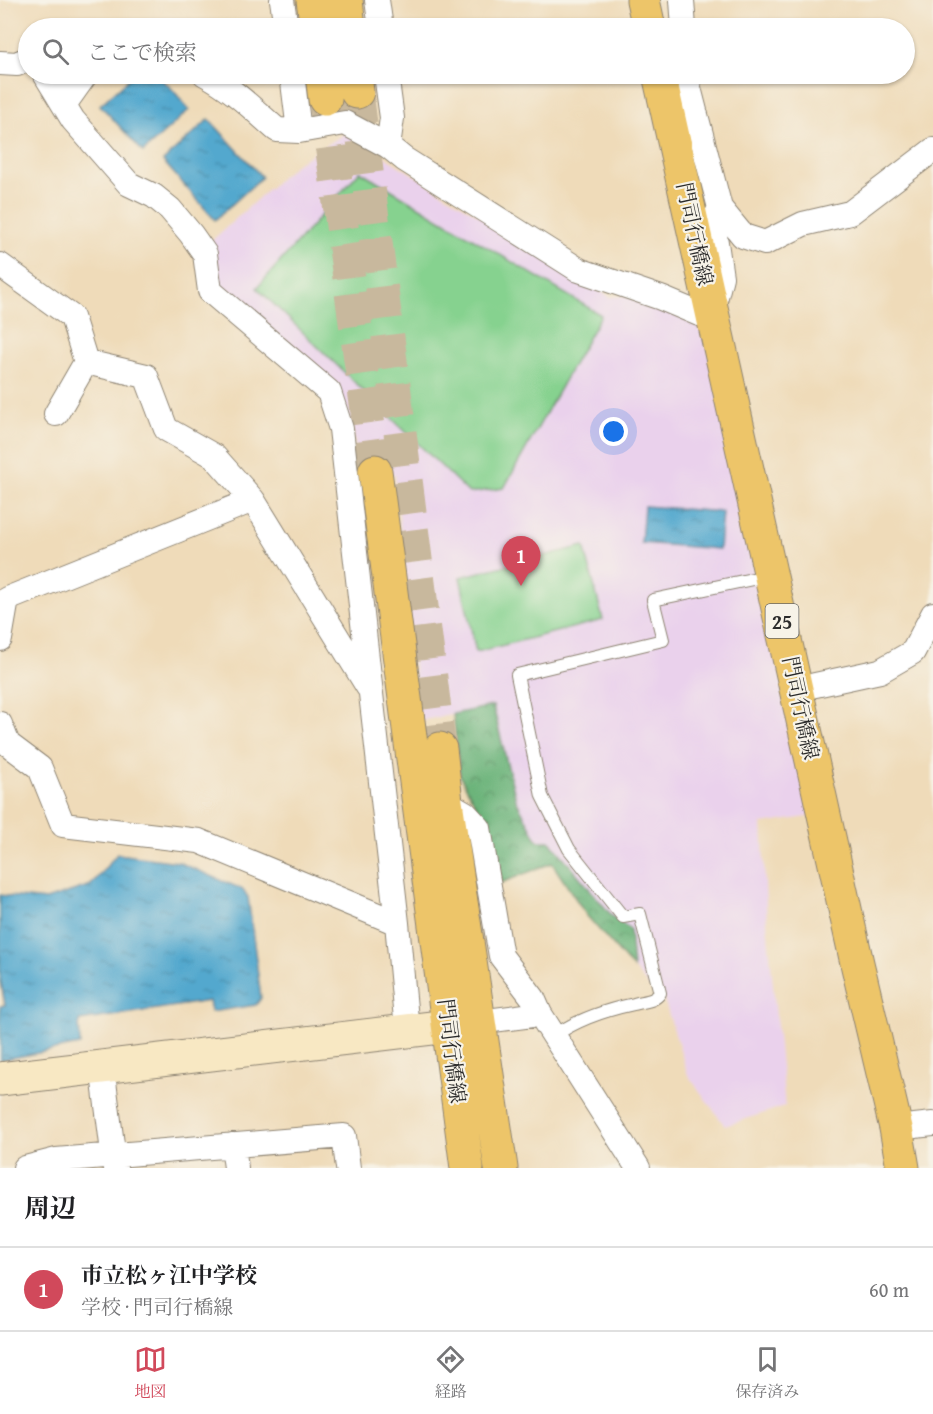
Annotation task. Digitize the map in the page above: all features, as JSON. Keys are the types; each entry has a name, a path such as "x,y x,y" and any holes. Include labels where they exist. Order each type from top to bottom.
{"main road":[{"path":"313,0 315,18"},
{"path":"346,0 348,18"},
{"path":"643,0 647,18"},
{"name":"門司行橋線","path":"661,84 857,963 896,1128 903,1168"},
{"name":"門司行橋線","path":"375,471 464,1024 501,1168"},
{"name":"門司行橋線","path":"440,749 464,1024 467,1168"}],"street":[{"path":"282,0 285,18"},
{"path":"377,0 380,18"},
{"path":"682,0 683,18"},
{"path":"51,84 73,120 129,184 154,196 170,209 191,234 205,254 210,291 329,392 341,429 407,1030"},
{"path":"64,105 79,84"},
{"path":"223,84 277,130 299,131 345,123 388,146 404,159 579,270 661,298 699,314 712,312 721,277 713,222 720,208"},
{"path":"293,84 299,131"},
{"path":"387,84 392,118 388,146"},
{"path":"688,84 720,208 743,236 765,243 803,224 850,213 933,150"},
{"path":"0,265 72,317 86,362 56,414"},
{"path":"86,362 146,376 166,429 214,456 254,500 371,693"},
{"path":"0,639 7,599 254,500"},
{"path":"797,689 880,671 913,652 933,614"},
{"path":"0,724 8,744 40,768 63,825 199,841 397,923"},
{"path":"446,802 465,813 479,828 501,956 533,998 540,1014 638,1168"},
{"path":"0,1079 540,1014"},
{"path":"102,1066 115,1162"},
{"path":"896,1128 933,1124"},
{"path":"25,1168 56,1160 115,1162 234,1157 344,1136 348,1168"}],"lane":[{"path":"555,1036 570,1026 603,1011 652,1000 660,993 640,914 623,917 569,849 542,796 517,675 663,640 653,600 771,575"}],"shaded area":[{"path":"346,133 610,297 635,295 680,314 703,329 813,816 762,824 767,925 785,1106 725,1126 688,1075 663,996 654,992 587,916 538,841 516,800 493,706 419,721 395,475 359,474 352,422 333,387 219,291 207,245 296,164"}],"green space":[{"path":"360,171 601,315 504,488 469,493 257,288"},
{"path":"584,546 603,620 476,652 460,577"},
{"path":"493,706 516,800 538,841 550,841 612,916 630,929 633,968 587,916 552,863 501,883 494,838 460,776 453,714"}],"water":[{"path":"123,84 167,84 189,110 143,152 100,105"},
{"path":"209,119 262,177 215,220 163,161"},
{"path":"644,506 722,512 719,549 641,543"},
{"path":"117,854 178,862 242,889 248,897 261,998 256,1005 211,1012 209,1001 79,1021 80,1045 1,1060 0,1006 5,1005 0,977 0,895 46,900 91,885"}],"tunnel":[{"path":"357,92 440,749"},
{"path":"325,99 375,471"}],"place":[{"name":"市立松ヶ江中学校","path":"521,586"}]}
